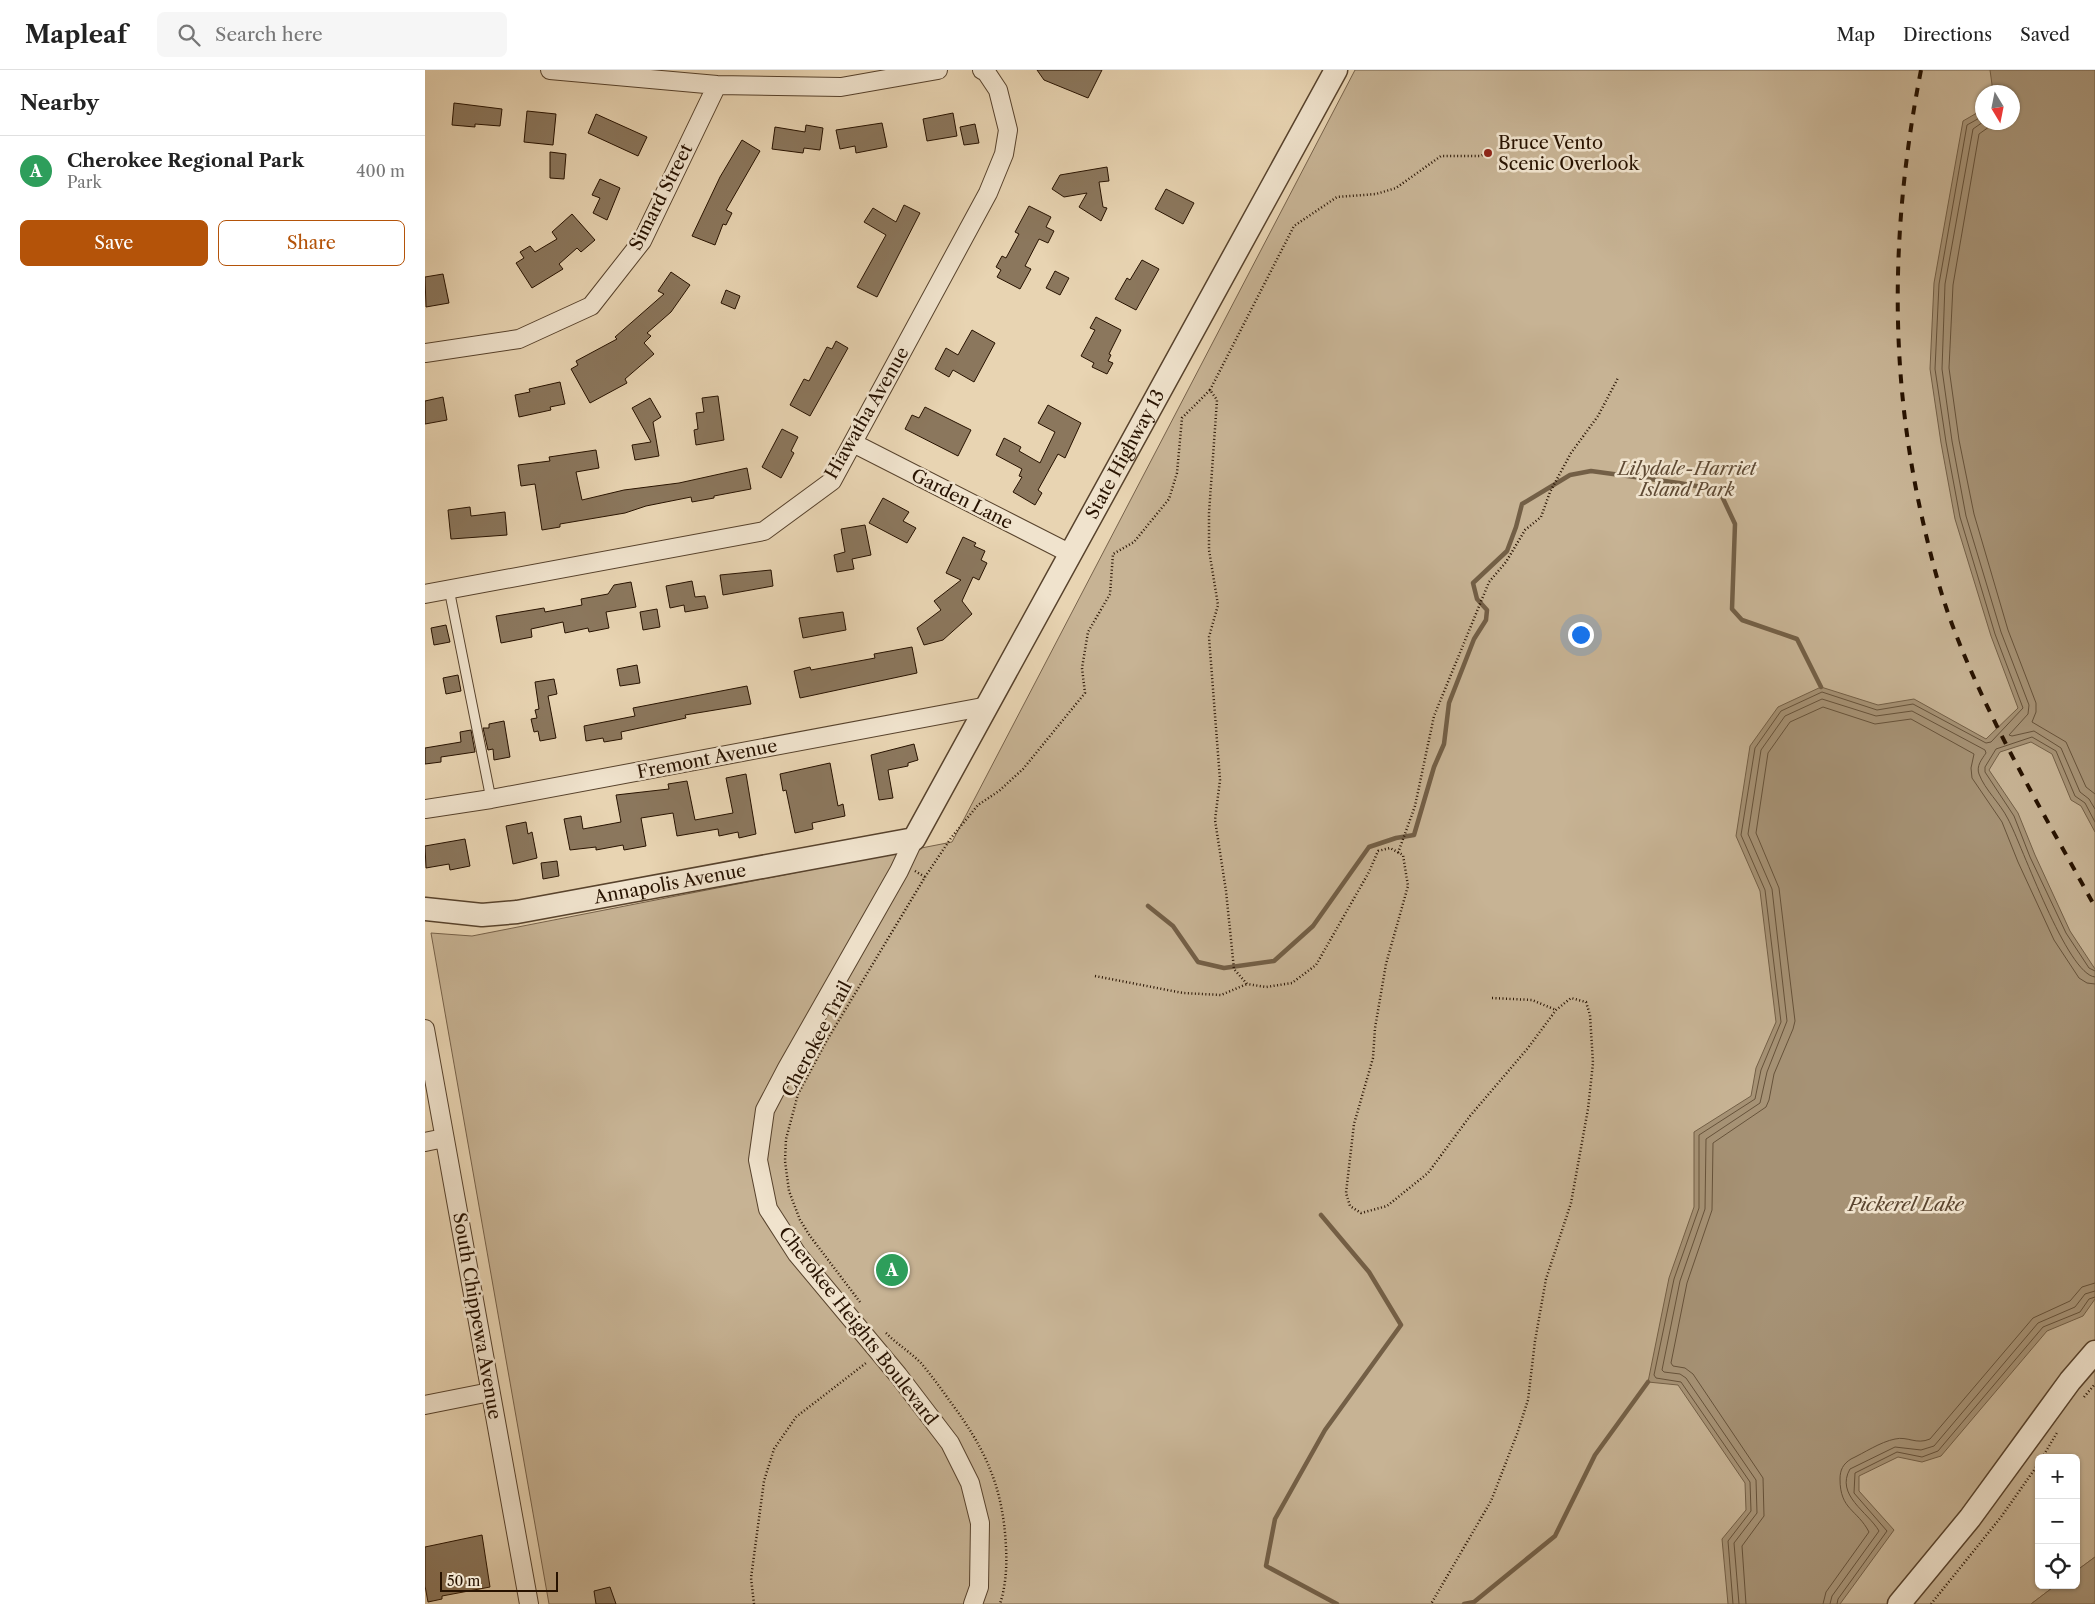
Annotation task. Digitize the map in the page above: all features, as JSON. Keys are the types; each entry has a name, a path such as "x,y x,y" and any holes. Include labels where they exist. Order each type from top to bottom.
{"street":[{"path":"550,70 717,85 841,86 938,70"},
{"name":"Hiawatha Avenue","path":"425,594 764,531 832,482 988,193 1004,154 1008,130 998,90 986,72 982,70"},
{"name":"State Highway 13","path":"914,839 1336,70"},
{"name":"Simard Street","path":"425,354 519,339 591,306 642,241 717,85"},
{"name":"Garden Lane","path":"853,443 1071,554"},
{"name":"Fremont Avenue","path":"425,809 491,799 988,706"},
{"name":"Annapolis Avenue","path":"425,909 482,915 517,912 914,839"},
{"name":"Cherokee Heights Boulevard","path":"914,839 899,871 765,1110 758,1160 768,1208 797,1254 898,1375 950,1442 970,1484 980,1522 979,1587 973,1604"},
{"name":"South Chippewa Avenue","path":"425,1029 529,1604"},
{"path":"425,1142 445,1138"},
{"path":"1899,1604 1970,1518 2070,1380 2095,1352"},
{"path":"425,1405 490,1392"}],"lane":[{"path":"449,589 491,799"}],"path":[{"path":"1247,984 1233,969 1226,891 1215,820 1220,780 1209,637 1218,605 1209,550 1209,513 1217,400 1210,390 1294,226 1337,197 1376,194 1396,188 1441,156 1480,156 1488,153"},
{"path":"1398,853 1415,806 1434,716 1489,582 1506,562 1525,530 1541,517 1550,492 1571,452 1598,416 1618,378"},
{"name":"Cherokee Trail","path":"864,1307 801,1220 789,1191 786,1176 786,1139 798,1094 827,1040 940,854 979,805 999,791 1023,769 1085,693 1082,668 1089,632 1110,594 1113,554 1135,542 1169,499 1177,474 1182,418 1210,390"},
{"path":"1095,976 1183,993 1221,995 1247,984 1266,987 1292,983 1316,965 1369,872 1378,851 1390,848 1403,855 1408,886 1386,964 1375,1028 1373,1058 1354,1124 1346,1193 1350,1206 1361,1213 1387,1206 1428,1173 1470,1116 1528,1048 1556,1010 1571,998 1586,1002 1590,1015 1593,1063 1588,1109 1571,1202 1546,1279 1535,1341 1528,1400 1491,1501 1431,1604"},
{"path":"915,871 925,877"},
{"path":"1492,998 1532,1000 1556,1010"},
{"path":"882,1329 930,1374 984,1451 994,1474 1005,1527 1007,1566 1000,1604"},
{"path":"754,1604 751,1578 763,1480 774,1449 796,1417 867,1362"},
{"path":"1931,1604 2001,1518 2035,1469"}],"green space":[{"name":"Lilydale-Harriet Island Park","path":"1355,70 2095,70 2095,1557 2080,1568 2080,1454 2035,1454 2035,1589 2051,1589 2031,1604 549,1604 431,933 472,936 952,842"}],"water":[{"name":"Pickerel Lake","path":"1990,70 2095,70 2095,832 2081,806 2071,800 2052,754 2031,742 2000,752 1989,770 2018,813 2070,931 2095,969 2095,1299 2083,1316 2047,1331 1941,1456 1922,1462 1898,1457 1859,1476 1859,1491 1894,1530 1840,1604 1728,1604 1722,1539 1746,1510 1745,1483 1678,1385 1648,1382 1669,1278 1694,1207 1694,1132 1751,1096 1756,1068 1776,1022 1760,891 1736,836 1750,746 1778,707 1821,687 1878,705 1914,699 1986,739 2018,708 1991,636 1955,519 1930,369 1934,283 1963,121 1975,114 1975,130 2020,130 2020,85 1992,85"},
{"path":"2095,1557 2095,1604 2031,1604 2051,1589 2080,1589 2080,1568"}],"building":[{"path":"1037,70 1102,70 1088,98 1044,80"},
{"path":"454,103 502,109 500,126 475,124 475,127 452,125"},
{"path":"527,111 556,114 553,145 524,142"},
{"path":"953,113 957,136 927,141 923,119"},
{"path":"596,114 647,137 638,156 588,133"},
{"path":"882,123 887,147 856,153 855,146 840,149 836,130"},
{"path":"975,124 979,143 964,145 960,127"},
{"path":"806,125 823,128 820,150 804,148 803,153 772,149 775,127 805,132"},
{"path":"742,140 760,151 726,210 732,213 726,225 723,224 715,245 692,236 720,177"},
{"path":"550,152 566,154 564,179 550,178"},
{"path":"1107,167 1109,181 1099,182 1103,207 1107,208 1101,221 1079,207 1087,193 1064,197 1052,189 1060,175"},
{"path":"600,179 620,188 607,220 593,213 600,198 592,195"},
{"path":"1166,189 1194,203 1183,224 1155,209"},
{"path":"904,205 920,213 877,297 857,287 886,235 864,222 873,208 896,222"},
{"path":"1029,206 1051,217 1046,227 1054,231 1048,243 1039,239 1025,266 1031,269 1020,289 997,277 1001,270 996,267 1002,256 1006,258 1019,234 1015,232"},
{"path":"572,214 595,240 581,252 577,248 559,264 563,269 532,288 516,263 524,258 520,252 530,246 535,252 557,239 552,232"},
{"path":"1142,260 1159,269 1136,310 1115,299 1127,278 1130,280"},
{"path":"1055,271 1069,278 1060,295 1046,288"},
{"path":"671,272 690,285 671,312 647,333 651,336 644,343 654,354 625,379 627,383 590,403 571,369 578,365 576,361 617,339 615,337 664,294 658,291"},
{"path":"443,274 449,303 426,307 425,277"},
{"path":"726,290 740,296 735,309 721,303"},
{"path":"1096,317 1121,330 1109,354 1111,355 1108,361 1113,363 1107,374 1092,367 1094,363 1081,356 1095,330 1090,328"},
{"path":"972,330 995,343 974,382 953,370 949,377 935,369 946,348 958,355"},
{"path":"836,341 848,348 810,416 790,405 804,379 809,381 827,347 832,349"},
{"path":"560,382 565,404 550,407 551,410 519,417 515,395 530,392 529,389"},
{"path":"718,396 724,440 696,445 694,430 698,429 696,413 704,412 702,398"},
{"path":"443,397 447,420 425,424 425,401"},
{"path":"650,398 661,417 653,422 659,456 635,460 632,445 651,442 632,408"},
{"path":"1048,405 1081,423 1065,458 1058,454 1038,490 1042,493 1035,505 1013,492 1022,477 1019,476 1022,469 996,455 1004,438 1021,447 1019,451 1040,463 1055,432 1038,423"},
{"path":"925,407 971,430 958,456 905,429 912,415 919,418"},
{"path":"782,429 798,437 791,451 794,453 781,478 762,467"},
{"path":"596,450 599,468 576,472 582,500 624,490 679,483 747,468 751,489 692,502 691,497 646,506 625,513 560,524 560,527 542,530 535,484 521,486 518,465 550,461 549,457"},
{"path":"883,498 909,512 903,521 916,528 907,543 869,523"},
{"path":"470,507 471,516 505,512 507,535 451,539 448,510"},
{"path":"865,525 871,555 852,559 854,569 837,572 834,555 845,552 841,529"},
{"path":"963,537 976,543 974,546 985,551 981,560 987,563 979,580 973,577 962,601 972,614 943,640 924,645 917,628 941,610 934,601 961,580 946,573"},
{"path":"771,570 773,586 723,595 720,575"},
{"path":"692,581 695,597 705,596 708,608 685,612 684,605 670,608 666,586"},
{"path":"631,582 636,607 606,612 609,628 589,632 588,628 565,633 563,622 531,629 532,637 501,643 496,616 544,608 545,612 582,605 581,599 608,594 614,585"},
{"path":"657,609 660,627 643,630 640,612"},
{"path":"843,612 846,630 803,638 799,618"},
{"path":"446,625 450,642 434,645 431,628"},
{"path":"912,647 917,673 800,698 794,671 810,667 811,670 875,658 874,654"},
{"path":"637,665 640,683 620,686 617,669"},
{"path":"458,675 461,691 446,694 443,678"},
{"path":"554,679 557,694 548,696 556,738 540,741 538,731 534,732 531,719 537,718 535,710 539,709 535,682"},
{"path":"747,686 751,704 685,715 686,718 621,732 622,739 604,742 603,738 586,741 584,726 635,716 633,708"},
{"path":"504,721 510,757 494,760 493,749 488,750 483,728 489,728 489,724"},
{"path":"471,730 475,752 441,757 441,762 425,764 425,748 461,742 460,732"},
{"path":"914,744 918,760 908,763 908,766 888,770 893,798 879,800 871,755"},
{"path":"830,763 838,806 843,804 845,816 812,823 813,829 795,833 786,790 783,791 780,774"},
{"path":"746,774 756,834 739,838 738,832 719,836 718,829 677,836 673,813 641,818 646,846 624,850 623,845 596,850 596,847 570,850 564,819 581,816 583,829 621,822 616,795 669,789 668,784 687,781 695,820 733,813 726,778"},
{"path":"526,822 528,834 532,832 537,858 513,864 506,826"},
{"path":"465,839 470,866 450,870 449,864 426,868 425,846"},
{"path":"557,861 559,876 543,879 541,863"},
{"path":"482,1535 490,1587 442,1596 442,1599 428,1602 425,1586 425,1547"},
{"path":"610,1587 616,1604 596,1604 594,1591"}],"waterway":[{"path":"1148,906 1173,926 1198,962 1224,968 1274,961 1313,926 1369,847 1396,838 1414,835 1434,767 1444,744 1449,703 1474,639 1486,620 1487,610 1477,599 1473,583 1507,551 1522,504 1570,475 1591,471 1719,490 1735,524 1732,609 1742,620 1797,639 1821,687"},
{"path":"1321,1215 1369,1272 1401,1325 1325,1430 1275,1519 1266,1566 1337,1604"},
{"path":"1464,1604 1474,1602 1555,1536 1595,1455 1648,1382"}],"railway":[{"path":"1921,70 1904,181 1898,291 1903,401 1910,457 1921,513 1945,603 1970,668 2020,772 2095,907"}],"place":[{"name":"Bruce Vento Scenic Overlook","path":"1488,153"},
{"name":"Cherokee Regional Park","path":"892,1270"}]}
